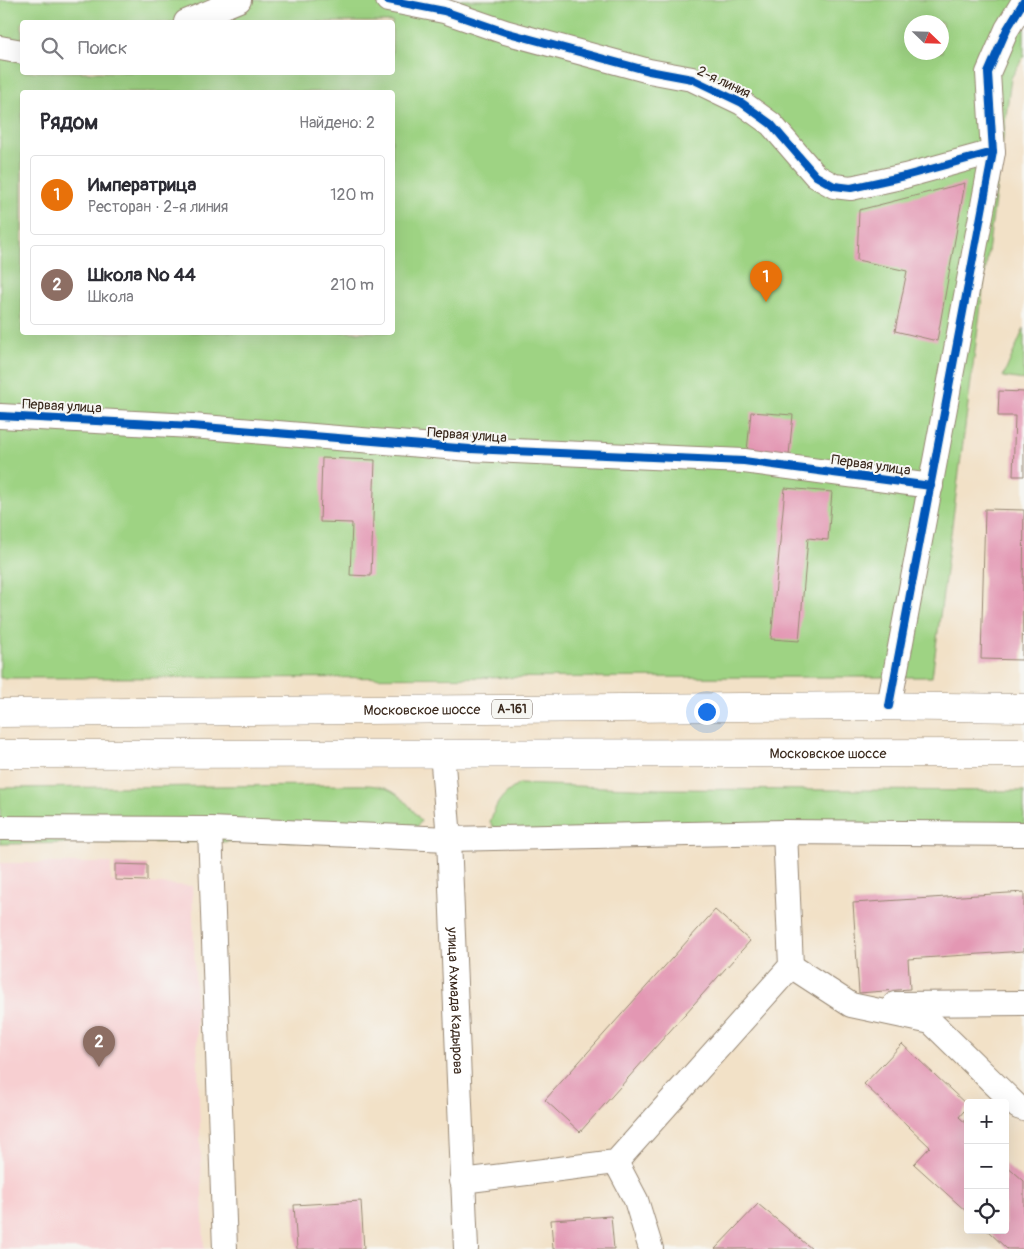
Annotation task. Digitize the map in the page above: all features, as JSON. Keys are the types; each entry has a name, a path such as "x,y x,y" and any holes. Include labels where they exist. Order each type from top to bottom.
{"highway":[{"name":"Московское шоссе","path":"0,713 889,706 1024,708"},
{"name":"Московское шоссе","path":"0,754 442,752 687,755 1024,753"}],"street":[{"path":"191,20 239,0"},
{"name":"2-я линия","path":"388,0 444,11 505,32 649,71 692,79 742,103 771,124 816,176 834,186 851,188 905,176 993,152"},
{"path":"889,706 993,152 988,73 1007,29 1024,1"},
{"path":"0,48 20,52"},
{"name":"Первая улица","path":"0,416 192,426 470,449 744,461 931,486"},
{"name":"улица Ахмада Кадырова","path":"442,752 449,839 466,1249"},
{"path":"0,828 210,829 449,839 785,832 1024,834"},
{"path":"210,829 224,1249"},
{"path":"462,1180 616,1162 791,966 785,832"},
{"path":"791,966 851,1005 930,1022 1018,1107 1024,1109"},
{"path":"851,1005 1024,1003"},
{"path":"616,1162 636,1200 651,1249"}],"shaded area":[{"path":"0,863 111,863 111,881 192,886 204,1249 0,1249"}],"green space":[{"path":"0,0 1024,0 1024,56 1011,78 932,677 0,678"},
{"path":"1024,328 1024,380 1003,377"},
{"path":"519,784 660,789 1024,791 1024,839 497,832 490,822 495,809 500,800"},
{"path":"370,785 381,787 400,797 421,821 403,847 390,840 0,844 0,788"}],"building":[{"path":"965,183 937,341 895,331 907,271 857,260 859,210"},
{"path":"999,391 1024,392 1024,476 1013,476 1015,416 998,416"},
{"path":"751,412 793,415 789,455 747,451"},
{"path":"322,458 375,460 371,576 350,575 352,523 320,522"},
{"path":"785,488 832,492 828,540 808,538 799,641 771,639"},
{"path":"985,509 1024,510 1022,660 981,659"},
{"path":"115,864 147,865 147,881 115,880"},
{"path":"1024,892 1024,951 908,959 910,989 859,993 853,903"},
{"path":"715,910 750,941 580,1132 545,1100"},
{"path":"902,1044 964,1102 964,1111 959,1117 964,1121 964,1209 914,1164 930,1147 864,1084"},
{"path":"1009,1168 1024,1181 1024,1249 1007,1249 991,1234 1009,1234"},
{"path":"361,1201 364,1249 297,1249 294,1205"},
{"path":"758,1204 812,1249 715,1249"},
{"path":"611,1216 614,1249 553,1249 551,1220"}],"cycle path":[{"path":"388,0 444,11 505,32 649,71 692,79 742,103 771,124 816,176 834,186 851,188 905,176 993,152"},
{"path":"889,706 993,152 988,73 1007,29 1024,1"},
{"path":"0,416 192,426 470,449 744,461 931,486"}],"place":[{"name":"Императрица","path":"766,302"},
{"name":"Школа № 44","path":"99,1067"}]}
